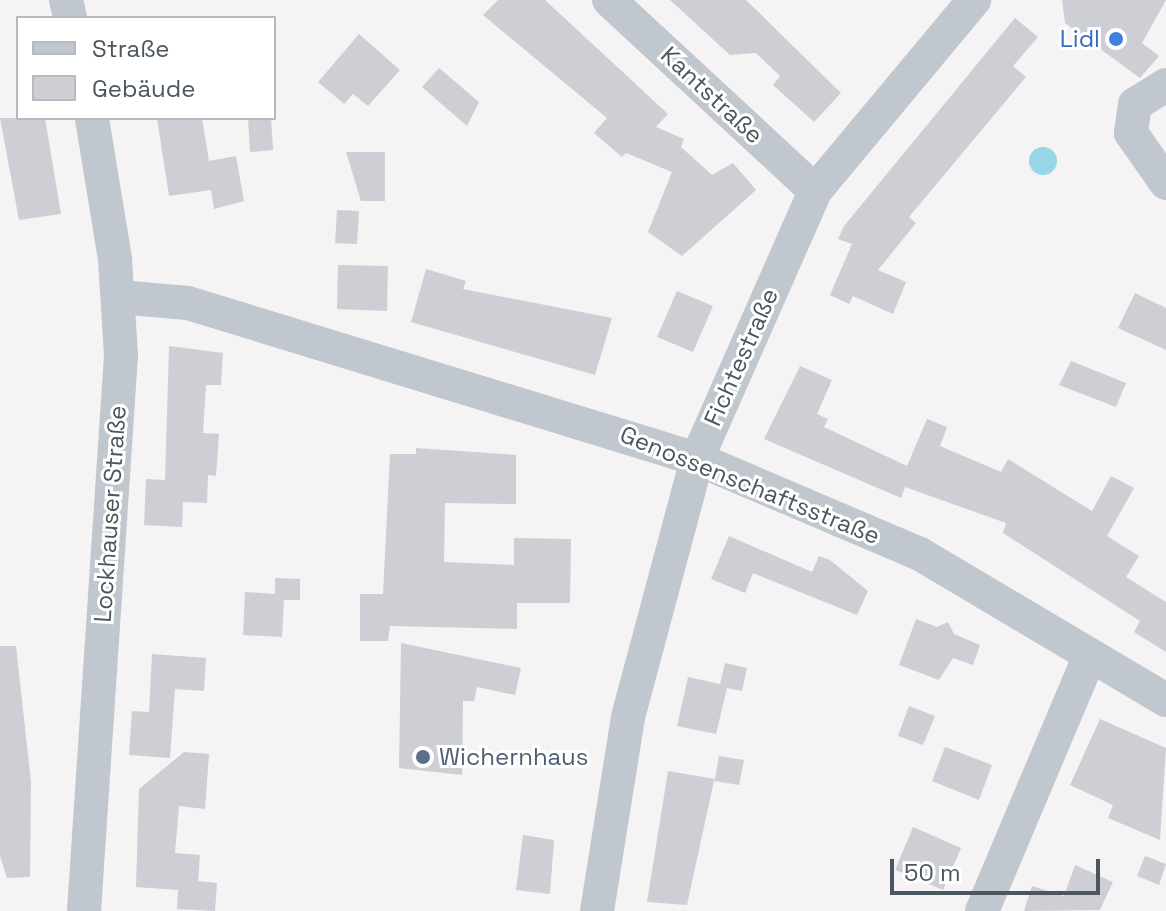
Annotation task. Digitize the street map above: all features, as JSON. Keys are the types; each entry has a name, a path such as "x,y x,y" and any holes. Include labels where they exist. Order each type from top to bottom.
{"street":[{"name":"Kantstraße","path":"609,0 815,191"},
{"name":"Fichtestraße","path":"597,911 628,717 697,459 815,191 974,0"},
{"path":"1166,85 1135,104 1131,133 1166,183"},
{"name":"Lockhauser Straße","path":"84,911 119,297 92,120"},
{"name":"Genossenschaftsstraße","path":"119,297 168,298 697,459 920,554 1089,658 1166,700"},
{"path":"982,911 1089,658"}],"water":[{"path":"1043,147 1053,151 1057,161 1053,171 1043,175 1033,171 1029,161 1033,151"}],"building":[{"path":"498,0 545,0 668,114 656,127 684,139 681,147 712,175 733,163 756,190 682,256 648,232 672,172 626,153 622,157 594,133 607,118 483,15"},
{"path":"670,0 746,0 841,93 814,122 773,85 780,76 756,53 730,55"},
{"name":"Lidl","path":"1062,0 1166,0 1142,43 1159,56 1140,78 1065,23"},
{"path":"1015,18 1038,37 1013,66 1026,77 909,217 916,223 878,270 906,282 893,314 853,296 849,304 830,295 852,244 838,239 844,226"},
{"path":"359,34 400,70 368,106 353,94 344,104 318,82"},
{"path":"439,68 479,102 467,126 422,87"},
{"path":"0,118 45,120 61,214 19,220"},
{"path":"157,120 202,120 209,161 236,156 244,201 214,209 211,190 169,196"},
{"path":"248,120 271,120 273,150 250,152"},
{"path":"346,152 385,152 385,201 361,201"},
{"path":"337,210 359,211 357,244 335,243"},
{"path":"338,265 388,266 387,311 337,309"},
{"path":"426,269 466,281 463,289 612,318 595,375 411,322"},
{"path":"677,291 713,306 693,352 657,337"},
{"path":"1135,293 1166,308 1166,350 1118,328"},
{"path":"169,346 223,353 221,385 206,385 203,433 219,434 216,476 208,475 207,503 183,502 182,527 144,525 146,479 165,480"},
{"path":"1071,361 1126,383 1116,407 1059,385"},
{"path":"800,366 832,380 817,414 828,419 824,427 907,466 927,419 947,427 940,446 1001,472 1008,459 1092,511 1111,476 1134,488 1107,536 1139,556 1126,577 1166,602 1166,652 1134,632 1140,621 1003,533 1006,523 905,487 901,498 764,439"},
{"name":"Wichernhaus","path":"416,448 516,455 516,504 445,503 444,562 514,565 514,538 571,539 570,603 517,603 517,629 390,626 388,641 360,641 360,594 383,594 390,454 416,454"},
{"path":"729,536 812,572 819,556 830,560 868,591 857,615 753,573 745,593 711,579"},
{"path":"275,578 300,579 300,600 284,600 282,637 243,635 245,592 275,594"},
{"path":"916,619 937,627 948,622 954,634 980,645 973,665 953,658 939,680 899,665"},
{"path":"401,643 521,668 515,695 477,687 474,701 463,701 462,775 399,768"},
{"path":"0,646 16,646 31,782 30,877 7,878 0,856"},
{"path":"152,654 206,658 204,691 175,689 170,758 129,755 132,711 149,712"},
{"path":"725,663 747,668 742,691 727,688 716,734 677,726 688,677 720,684"},
{"path":"909,706 935,716 923,745 898,736"},
{"path":"1100,719 1166,748 1160,840 1108,818 1113,805 1070,785"},
{"path":"945,747 992,765 979,800 932,781"},
{"path":"184,752 209,754 205,809 179,806 175,853 200,855 198,881 217,883 215,911 177,909 178,890 136,887 139,789"},
{"path":"719,756 744,760 739,785 714,781 687,905 647,902 668,771 715,779"},
{"path":"913,827 961,848 943,890 895,870"},
{"path":"523,835 554,840 550,894 516,890"},
{"path":"1145,856 1166,864 1159,885 1137,876"},
{"path":"1075,865 1113,882 1100,910 1024,911 1032,886 1064,896"}],"place":[{"name":"Lidl","path":"1116,39"},
{"name":"Wichernhaus","path":"423,757"}]}
